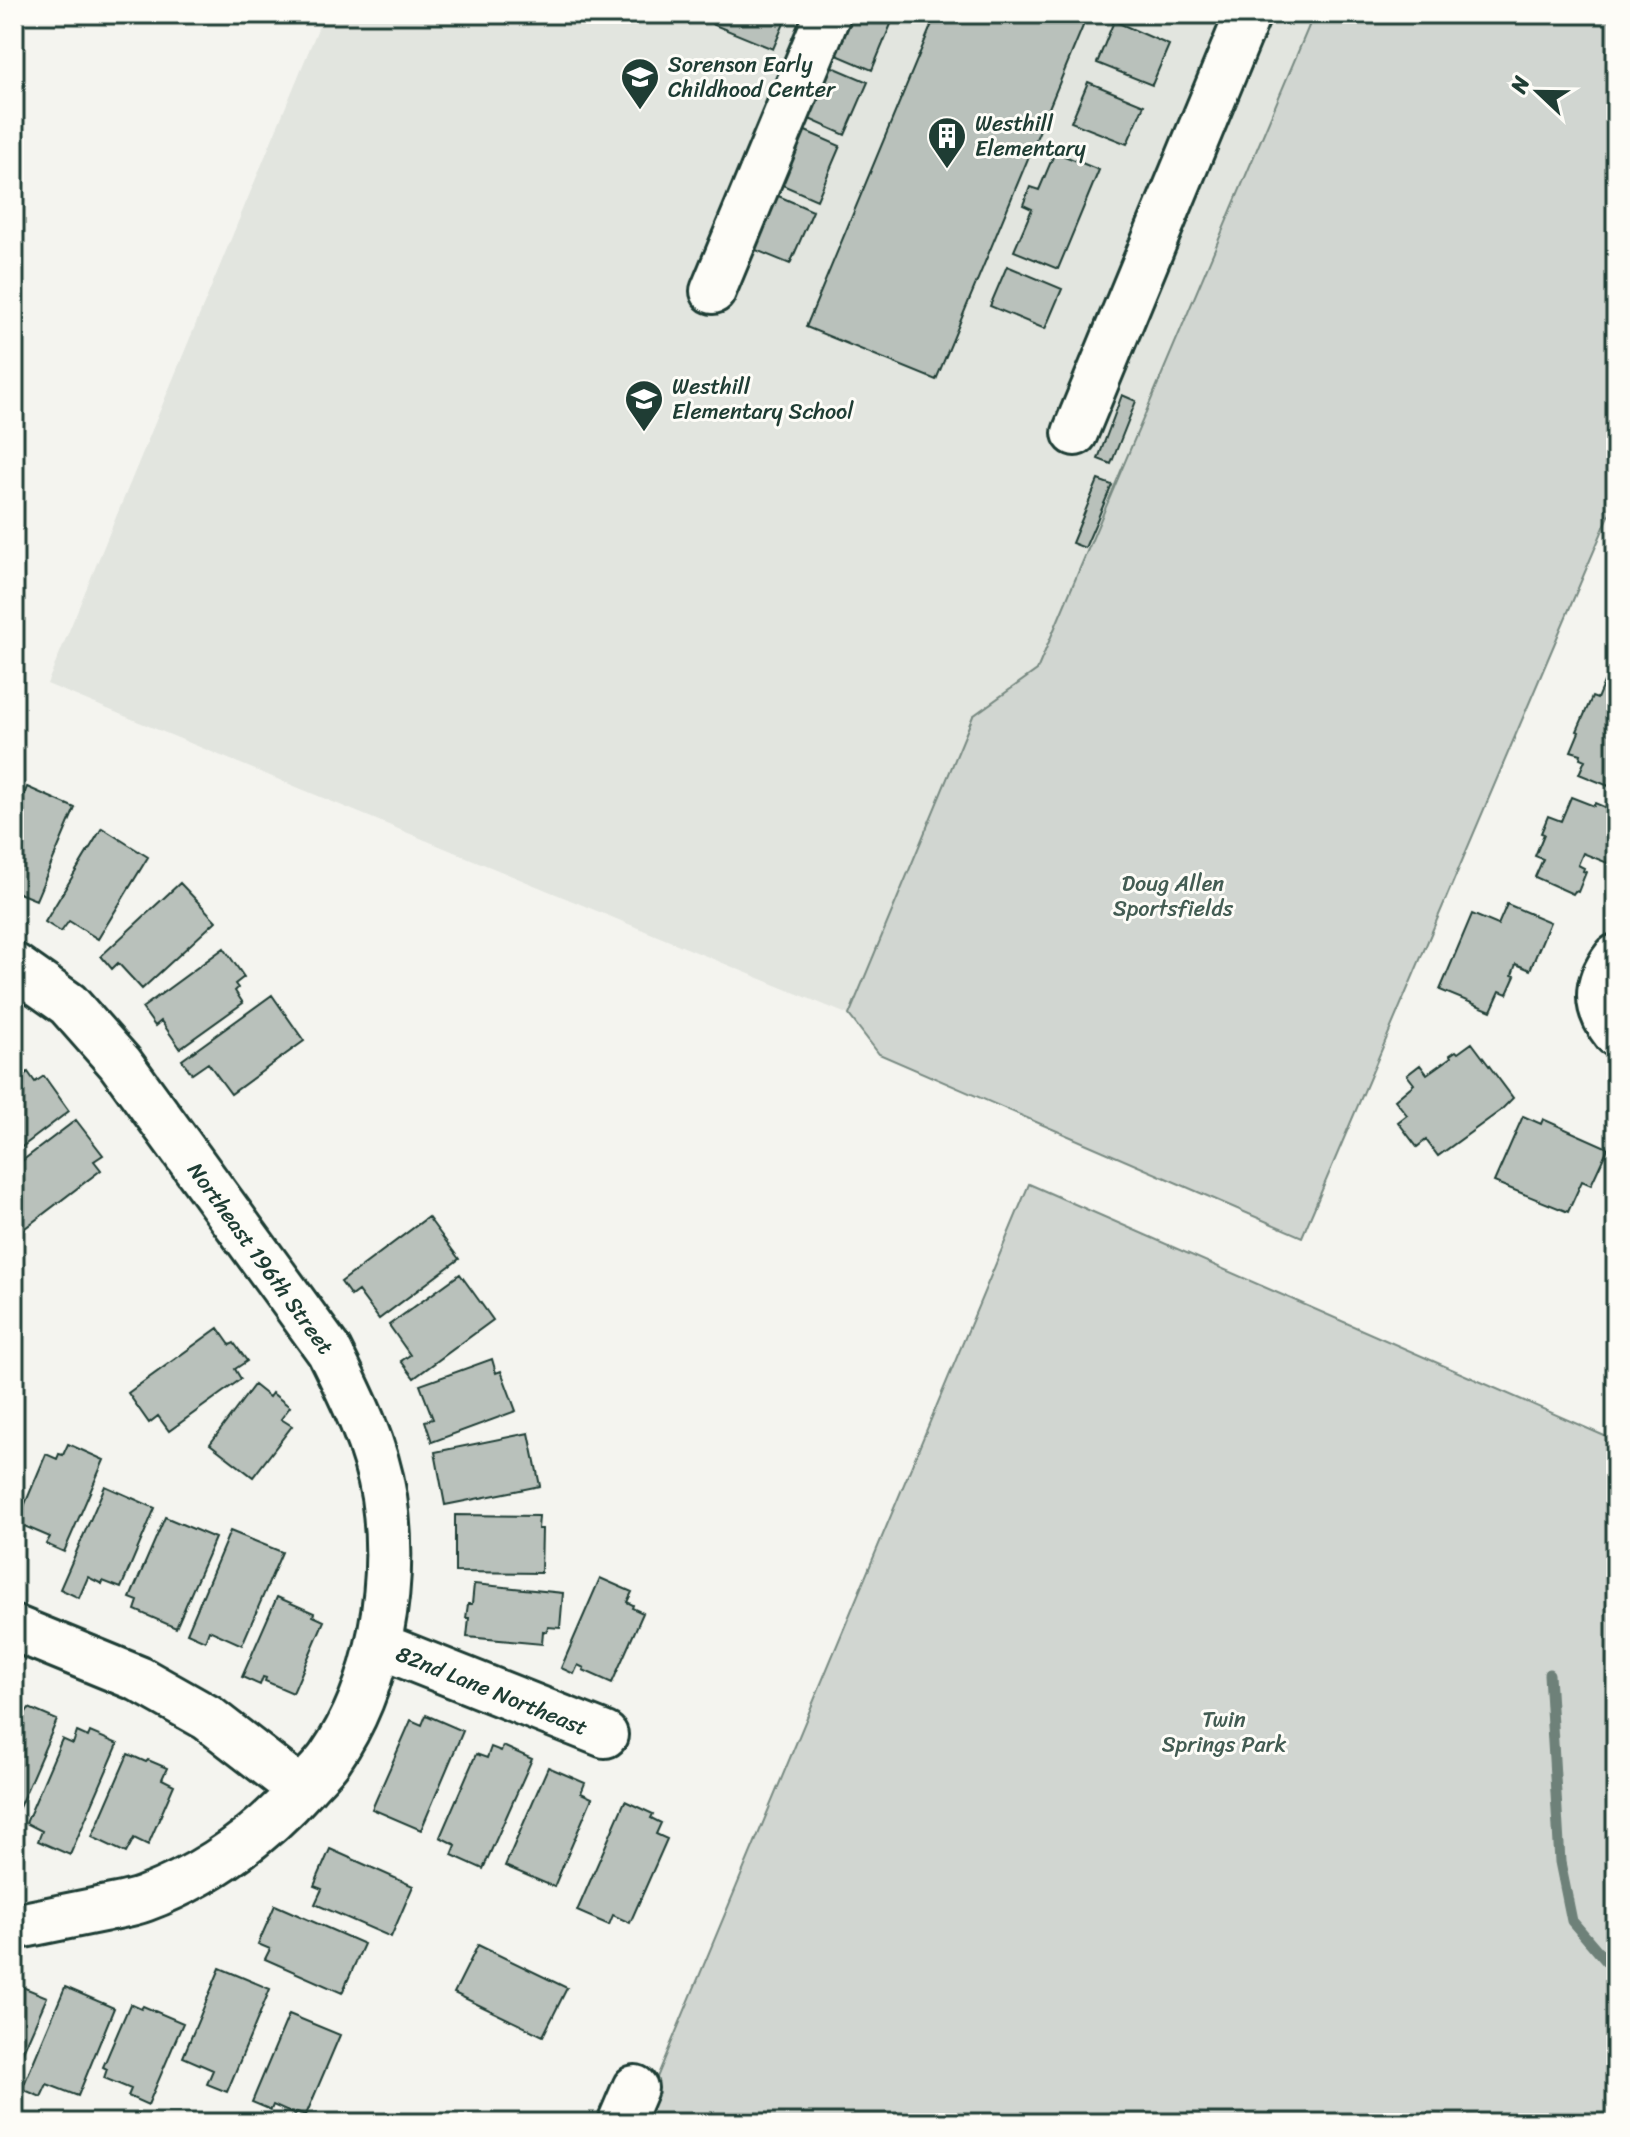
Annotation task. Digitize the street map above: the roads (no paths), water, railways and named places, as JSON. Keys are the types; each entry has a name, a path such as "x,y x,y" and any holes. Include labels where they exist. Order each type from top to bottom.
{"street":[{"path":"713,291 828,14"},
{"path":"1075,433 1248,14"},
{"path":"1616,957 1606,970 1600,987 1600,1005 1606,1022 1616,1034"},
{"name":"Northeast 196th Street","path":"14,966 68,1004 120,1063 329,1351 353,1399 373,1450 389,1543 386,1595 378,1645 366,1686 329,1759 276,1818 194,1877 141,1901 14,1927"},
{"path":"14,1628 139,1679 208,1718 301,1790"},
{"name":"82nd Lane Northeast","path":"378,1645 605,1735"}],"waterway":[{"path":"1549,1674 1560,1862 1572,1921 1614,1970 1616,1980"}],"place":[{"name":"Sorenson Early Childhood Center","path":"640,111"},
{"name":"Westhill Elementary","path":"947,170"},
{"name":"Westhill Elementary School","path":"644,433"}],"park label":[{"name":"Doug Allen Sportsfields","path":"1173,896"},
{"name":"Twin Springs Park","path":"1224,1732"}]}
